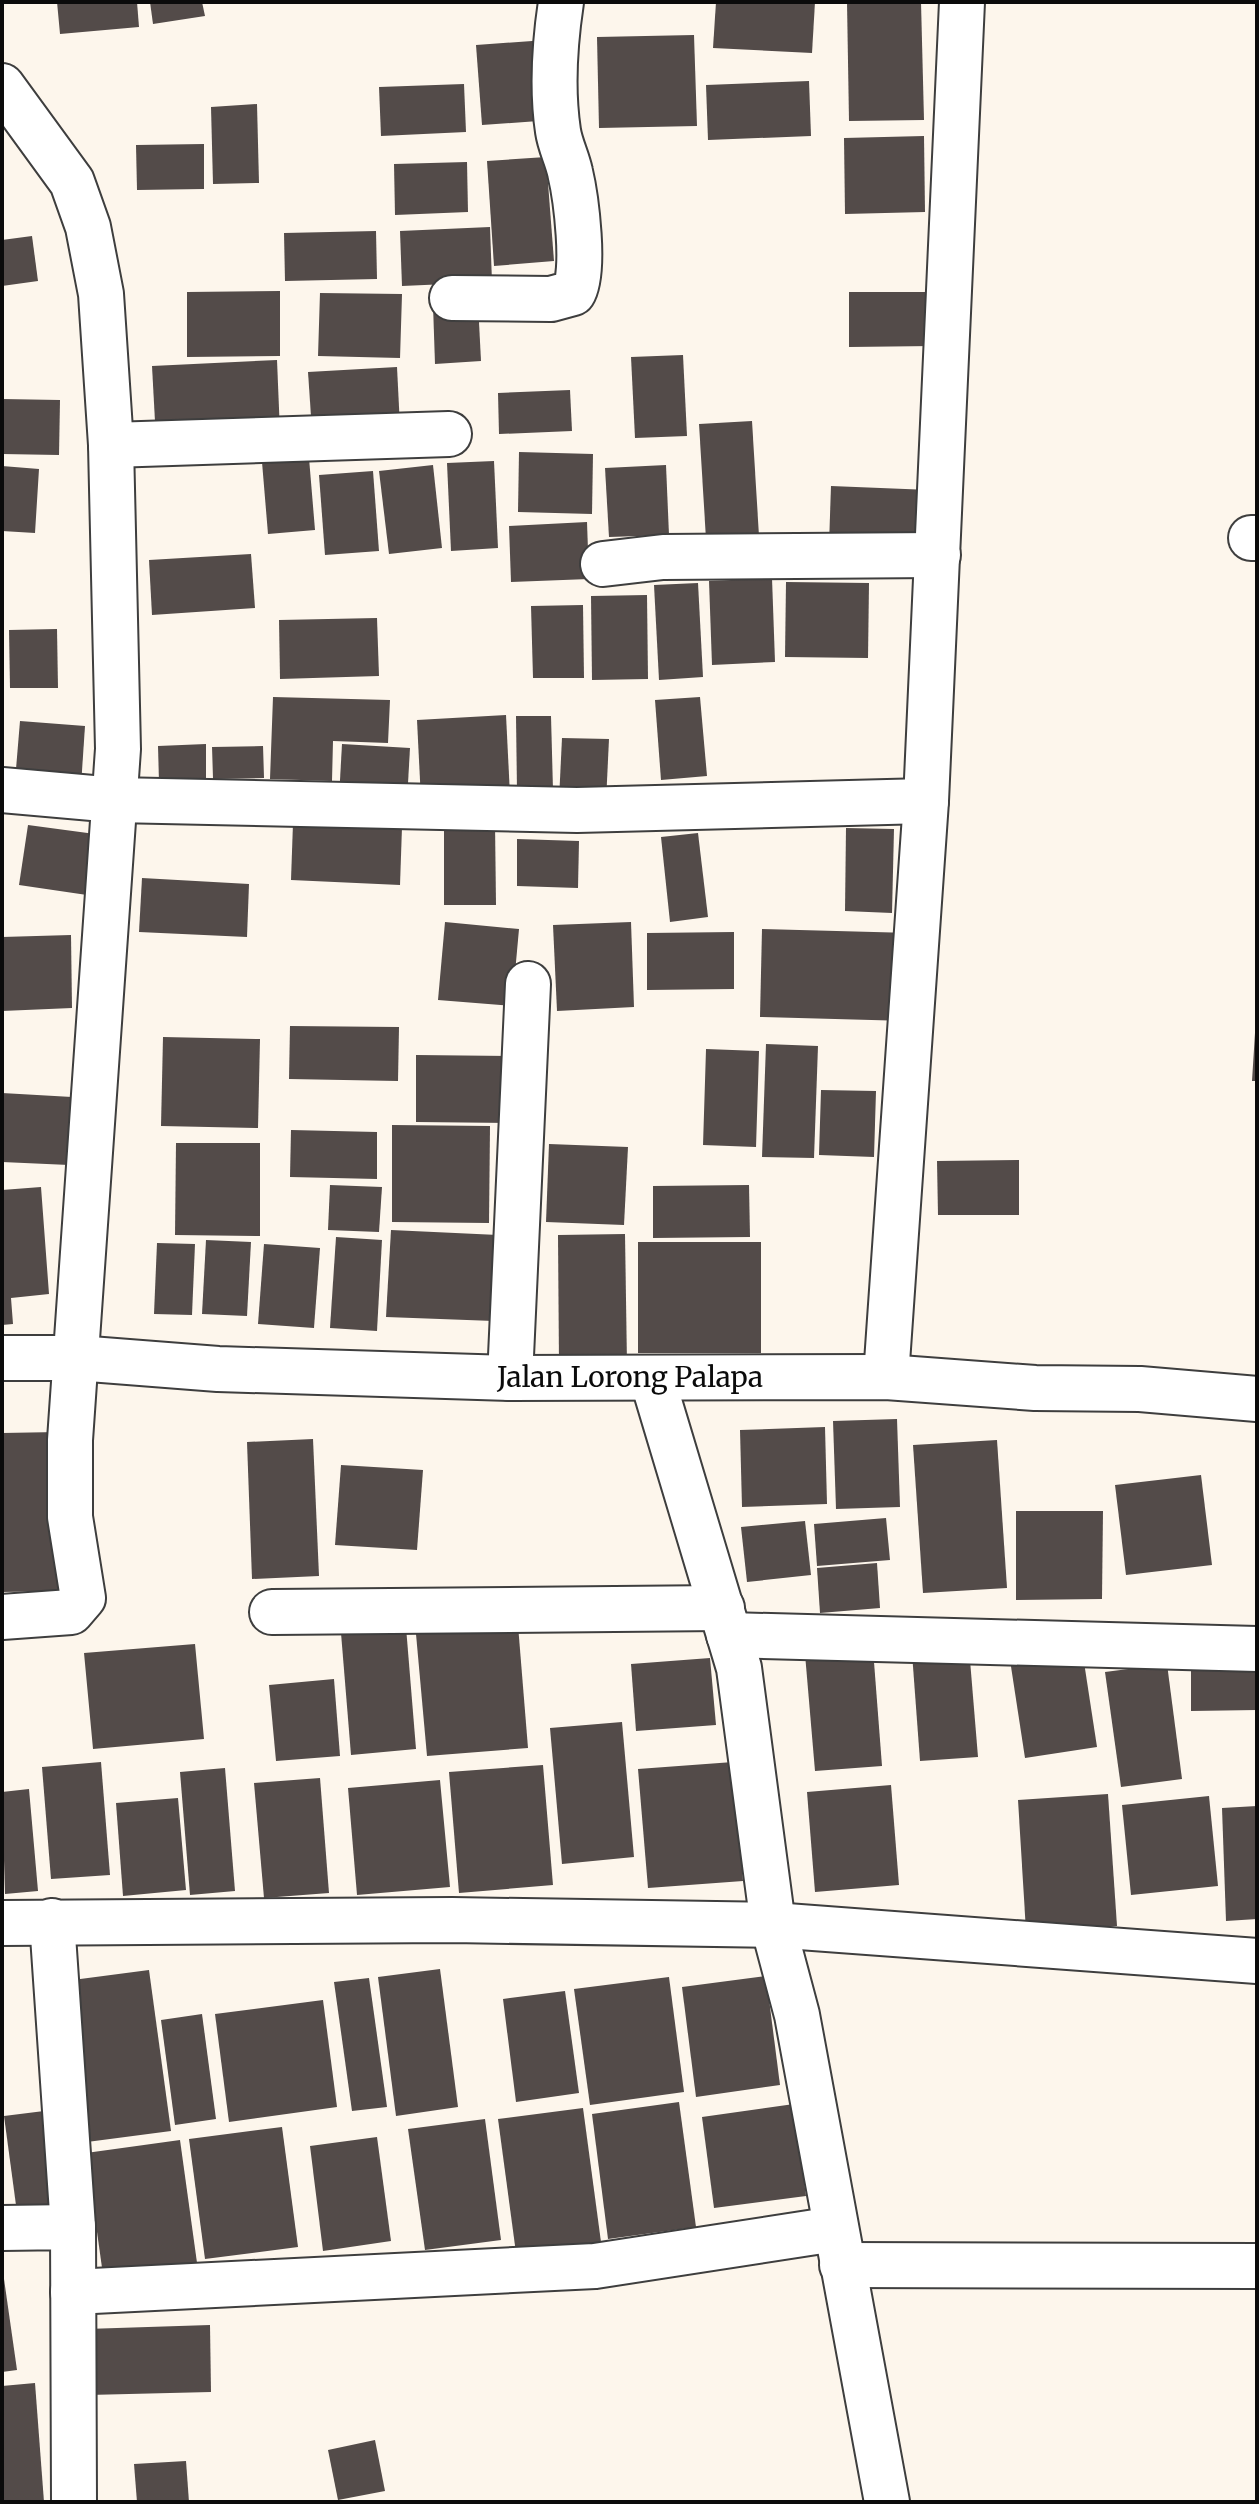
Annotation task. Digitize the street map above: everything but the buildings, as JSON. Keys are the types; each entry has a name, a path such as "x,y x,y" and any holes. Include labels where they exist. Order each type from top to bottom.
{"street":[{"path":"452,298 551,299 573,293 578,285 576,206 570,171 558,132 561,2"},
{"path":"886,1377 926,801 962,2"},
{"path":"2,86 72,182 88,227 101,294 111,445 118,749 70,1440 70,1517 83,1598 71,1612 2,1617"},
{"path":"111,445 449,434"},
{"path":"603,564 663,557 938,555"},
{"path":"2,790 115,800 577,810 926,801"},
{"path":"510,1378 528,984"},
{"name":"Jalan Lorong Palapa","path":"2,1358 77,1358 218,1369 510,1378 886,1377 1035,1388 1140,1389 1257,1399"},
{"path":"652,1378 739,1668 773,1925 797,2015 887,2502"},
{"path":"272,1612 726,1621 1257,1649"},
{"path":"2,1923 452,1920 773,1925 1257,1961"},
{"path":"52,1921 73,2227 74,2502"},
{"path":"2,2228 73,2227"},
{"path":"73,2292 595,2266 838,2247 1257,2266"}]}
